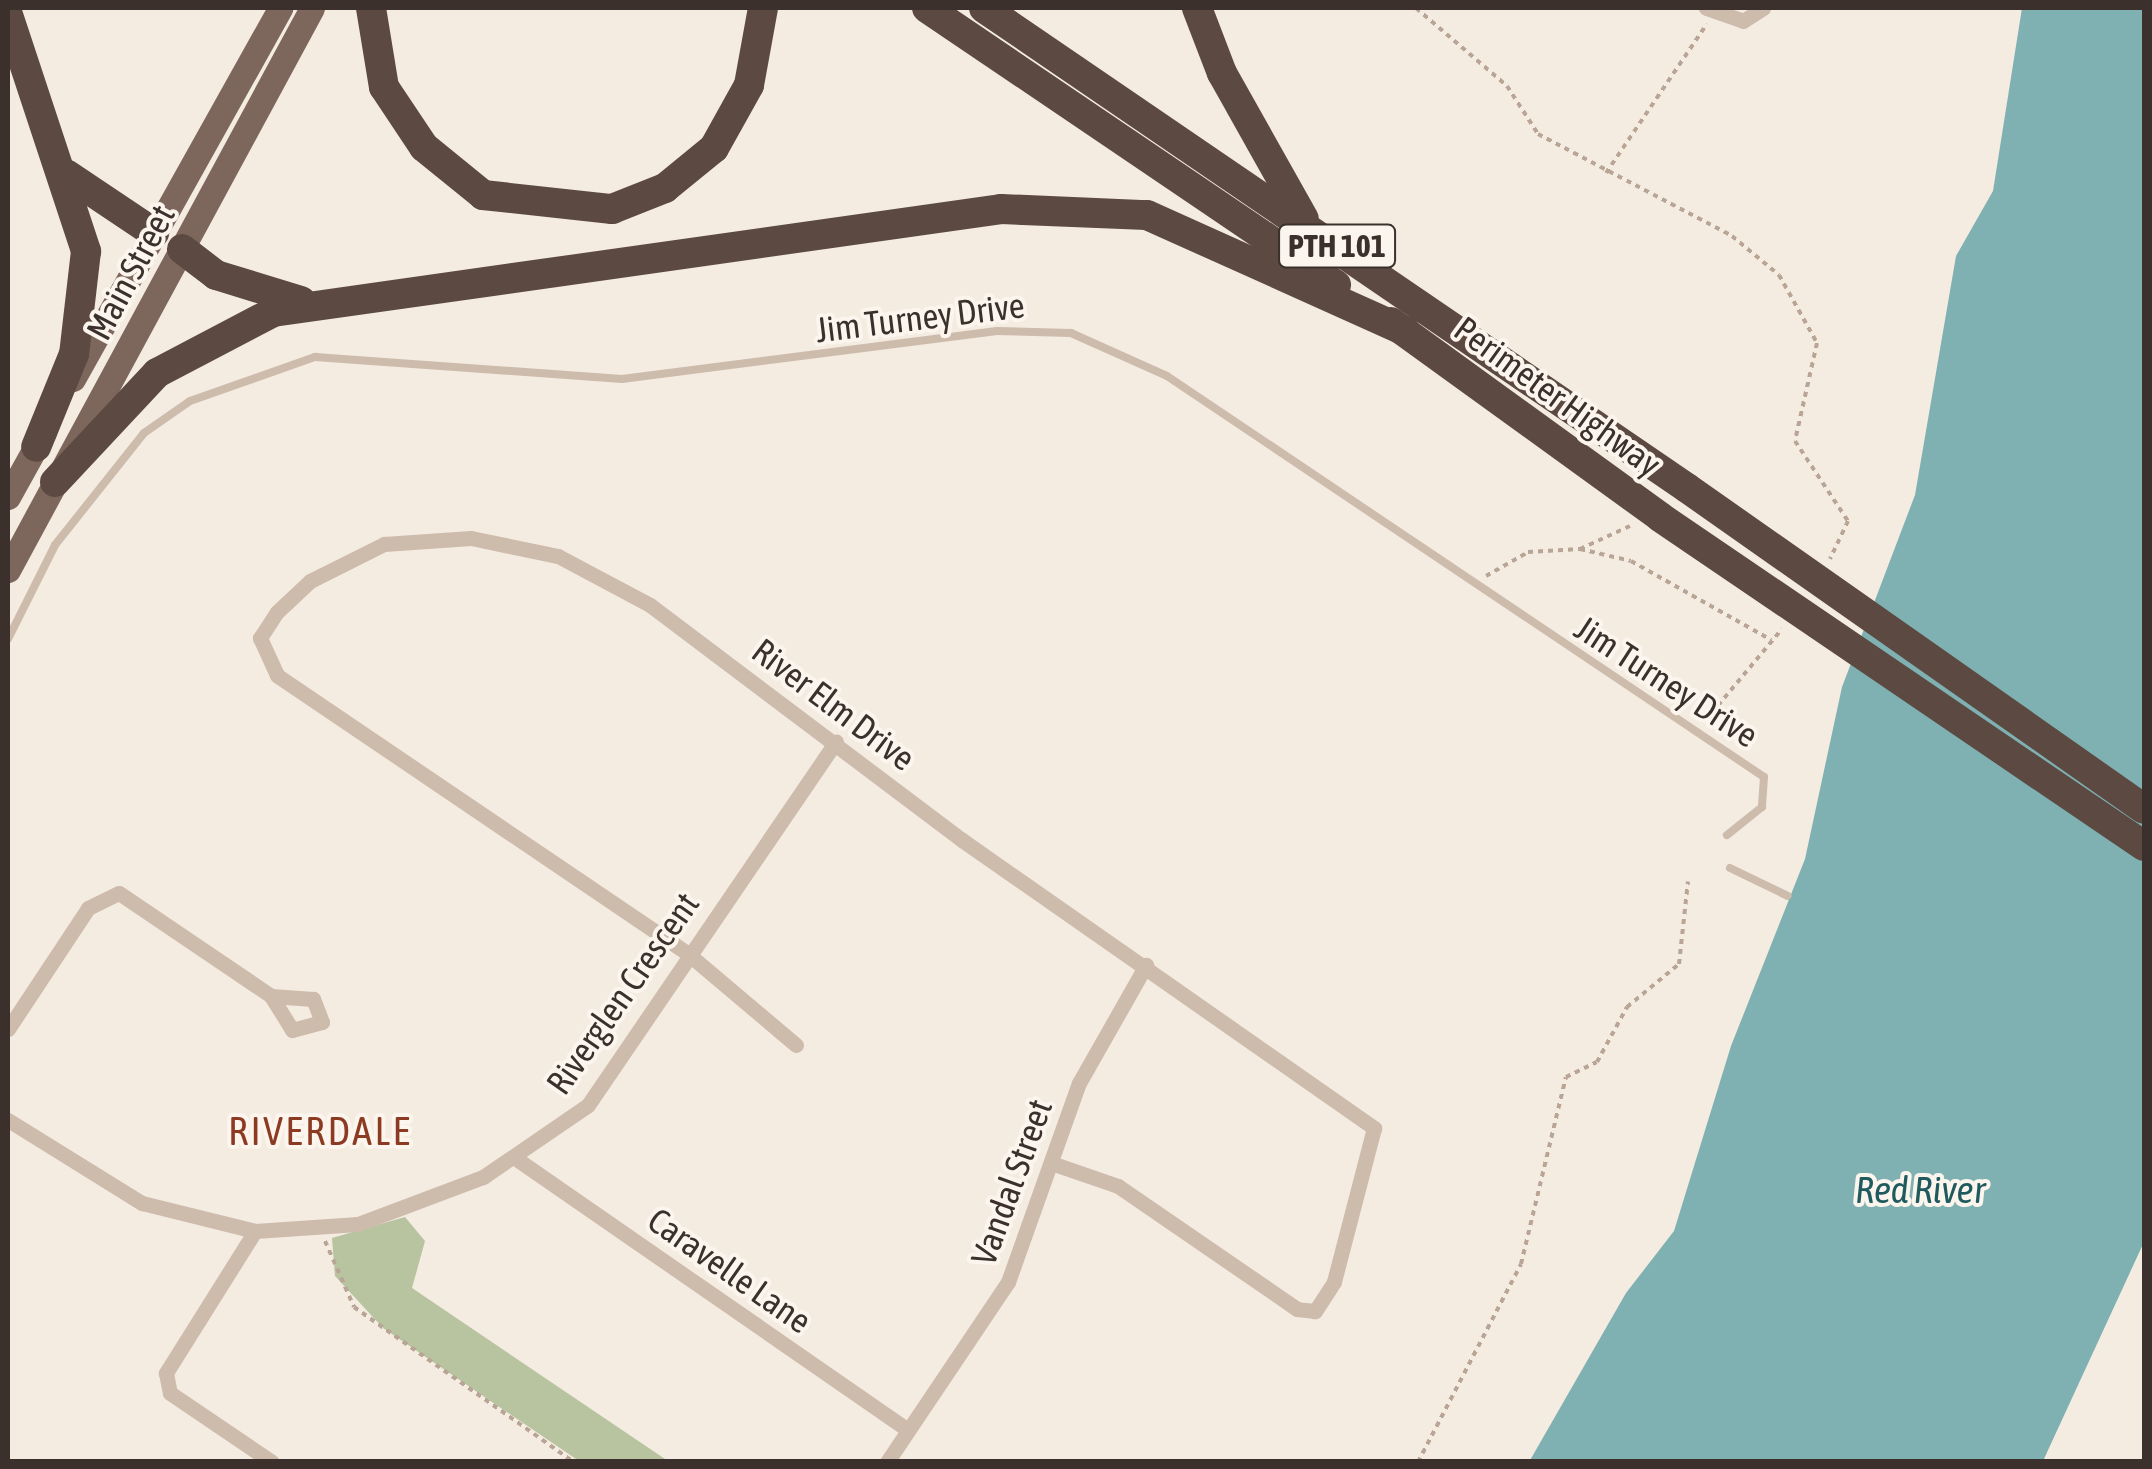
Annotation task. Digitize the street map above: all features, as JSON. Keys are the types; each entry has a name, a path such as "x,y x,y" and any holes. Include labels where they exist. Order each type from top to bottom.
{"highway":[{"path":"371,8 384,88 424,147 484,196 612,209 665,188 714,148 748,85 763,8"},
{"name":"Perimeter Highway","path":"926,8 1405,332 1647,520 2144,846"},
{"name":"Perimeter Highway","path":"984,8 1308,226 2144,809"},
{"path":"1197,8 1222,73 1308,226"},
{"path":"8,15 82,226 85,304 36,447"},
{"path":"64,172 154,233"},
{"path":"55,482 116,410 185,353 248,320 316,303 1001,209 1147,215 1405,332"},
{"path":"182,249 253,290 316,303"}],"main road":[{"name":"Main Street","path":"8,496 280,8"},
{"name":"Main Street","path":"8,570 312,8"}],"street":[{"path":"1710,10 1743,21 1764,8"},
{"name":"River Elm Drive","path":"688,953 277,675 260,638 277,612 310,581 384,544 514,545 558,556 650,605 1374,1128 1334,1282 1315,1310 1297,1309 1118,1186 1054,1164"},
{"name":"Riverglen Crescent","path":"8,1120 142,1203 255,1231 324,1227 419,1204 518,1160 588,1105 836,741"},
{"path":"8,1029 88,908 119,893 271,996"},
{"path":"688,953 796,1045"},
{"name":"Vandal Street","path":"887,1462 1008,1282 1054,1164 1079,1082 1146,966"},
{"name":"Caravelle Lane","path":"518,1160 908,1430"},
{"path":"255,1231 166,1373 170,1393 272,1462"}],"lane":[{"name":"Jim Turney Drive","path":"8,639 97,482 144,434 242,378 315,356 386,356 622,379 1034,330 1121,348 1472,587 1764,778 1762,807 1727,835"},
{"path":"1730,868 1788,896"}],"path":[{"path":"1416,8 1507,86 1538,134 1759,254 1807,321 1818,356 1796,454 1849,530 1826,565"},
{"path":"1606,173 1710,10"},
{"path":"1472,587 1528,552 1580,548 1647,520"},
{"path":"1580,548 1631,561 1771,640"},
{"path":"1696,733 1785,625"},
{"path":"1418,1462 1521,1264 1566,1077 1597,1062 1627,1007 1678,964 1688,881"},
{"path":"324,1227 338,1286 354,1307 574,1462"}],"green space":[{"path":"405,1217 425,1241 412,1288 668,1461 579,1461 383,1328 335,1276 332,1238"}],"water":[{"name":"Red River","path":"2022,8 2144,8 2144,1242 2043,1461 1529,1462 1626,1293 1674,1231 1731,1046 1805,859 1842,687 1915,495 1956,256 1993,191"}],"district":[{"name":"RIVERDALE","path":"320,1131"}]}
